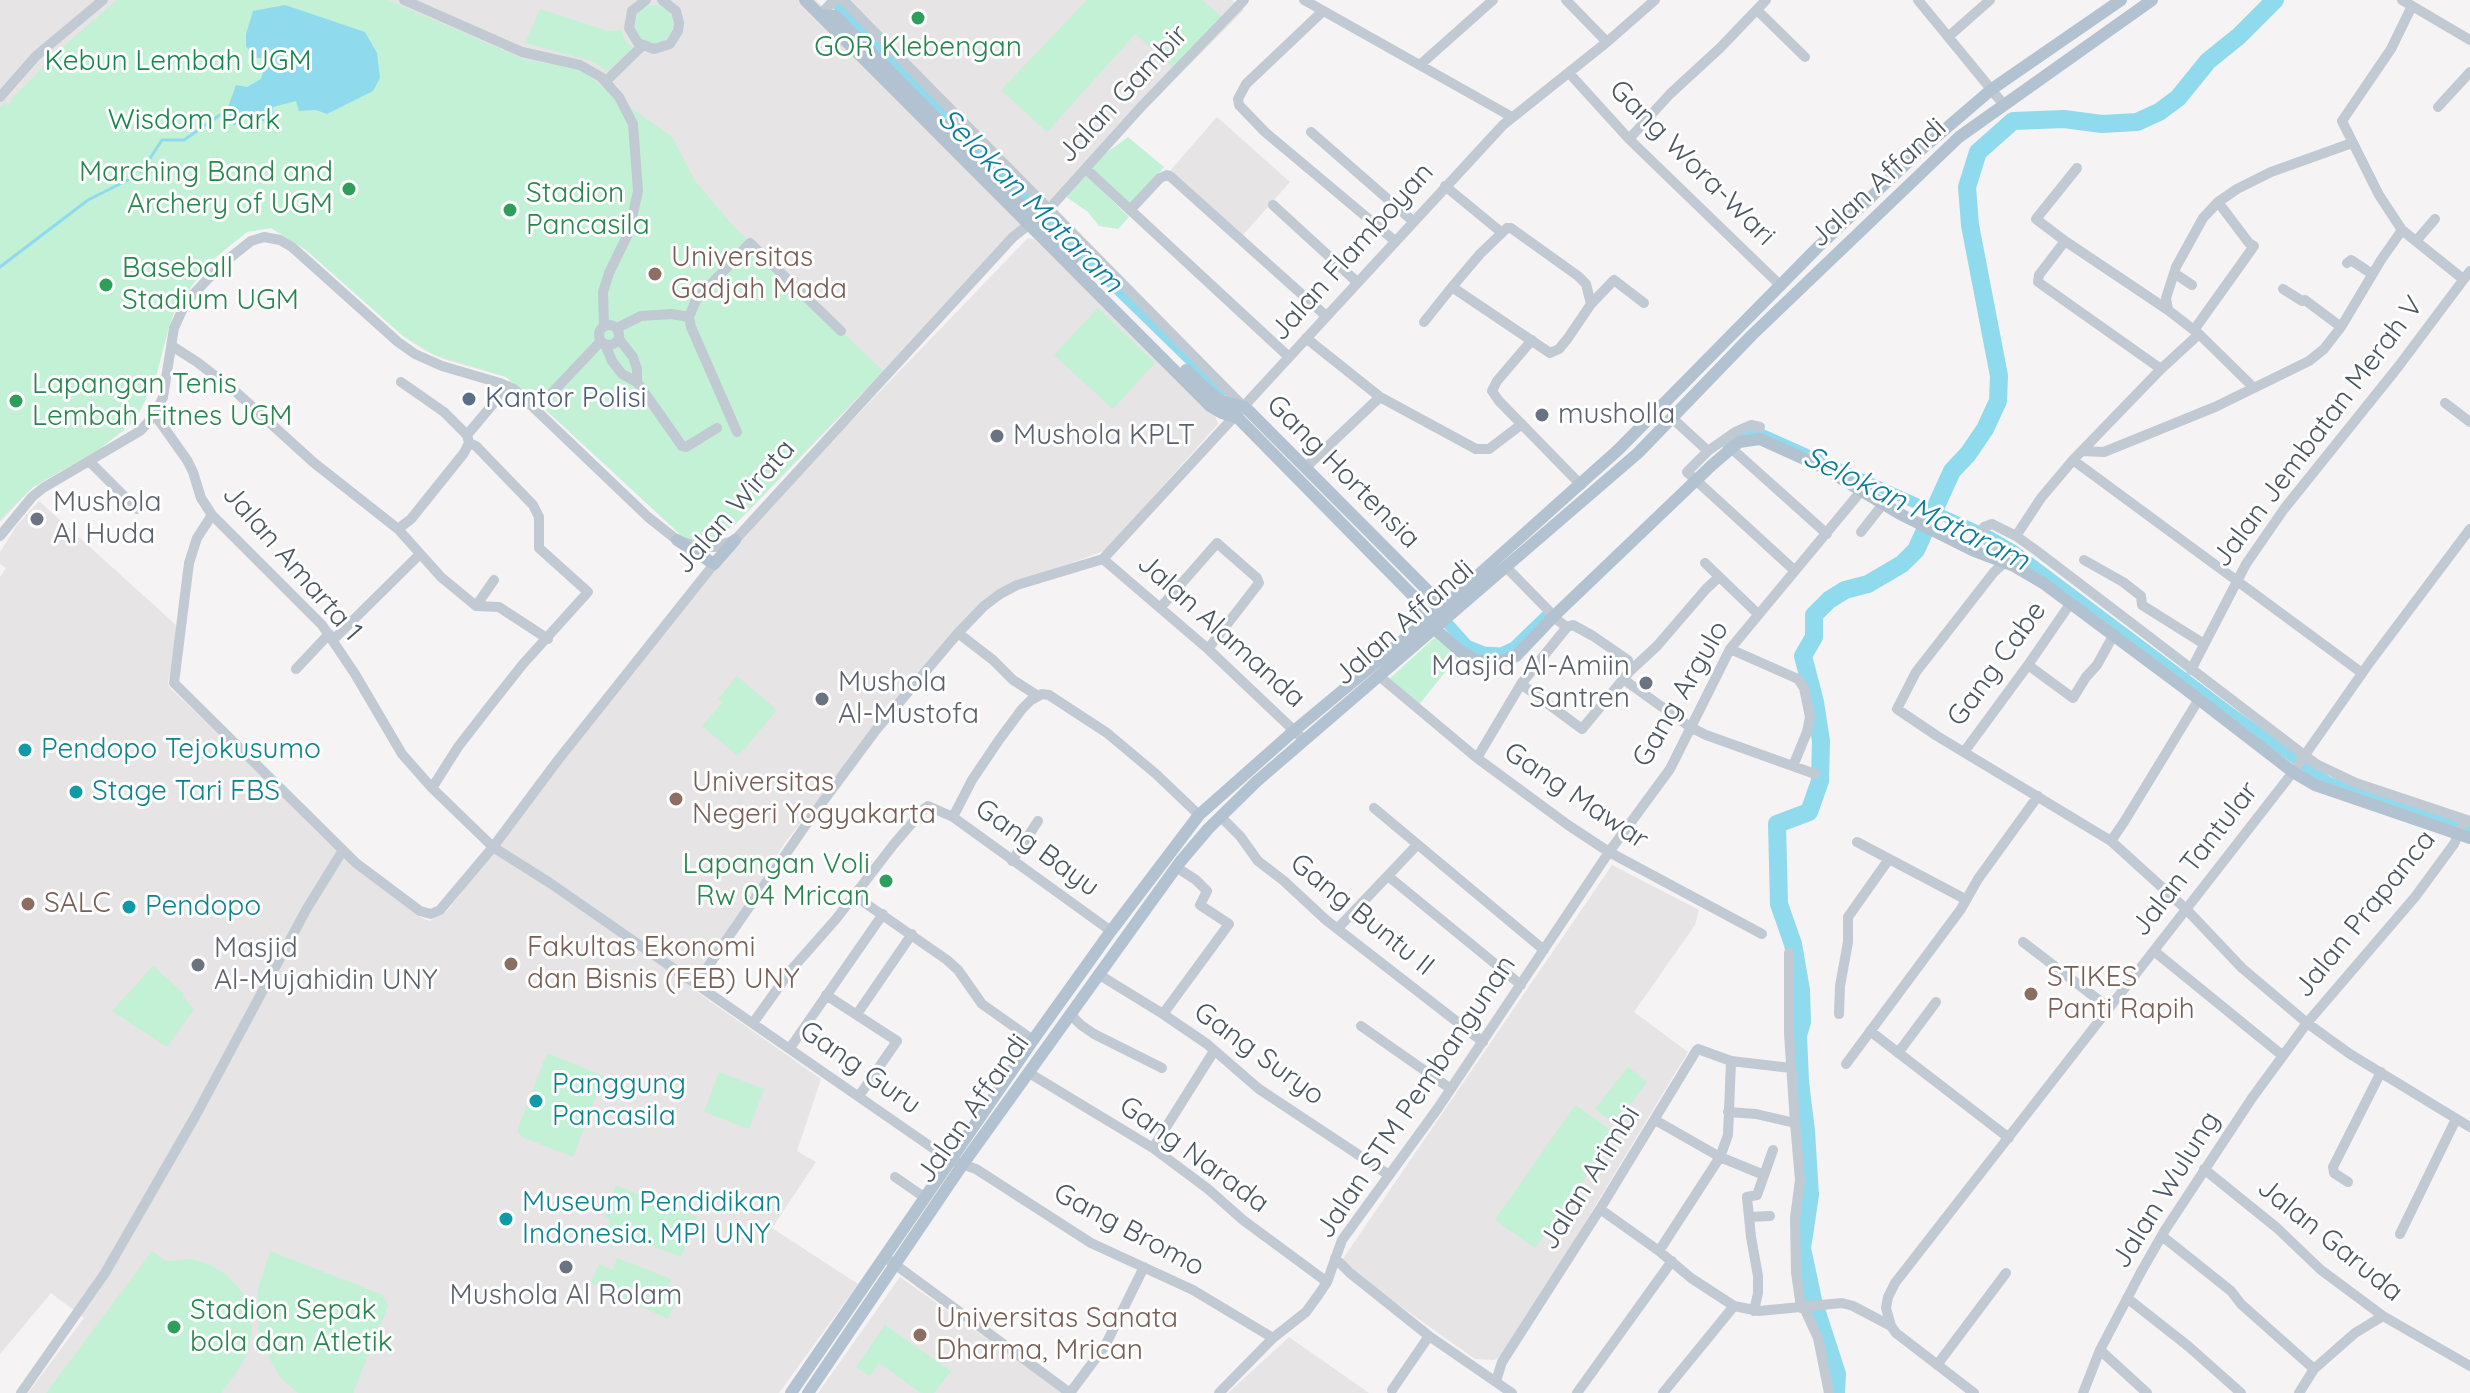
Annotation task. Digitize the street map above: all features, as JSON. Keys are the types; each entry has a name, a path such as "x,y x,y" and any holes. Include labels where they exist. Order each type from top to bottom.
{"main road":[{"path":"805,0 826,6 1040,216 1210,406 1222,413 1240,409"},
{"name":"Jalan Affandi","path":"791,1393 889,1260 1033,1040 1111,931 1175,861 1257,781 1379,676 1581,485 1819,246 1922,149 1992,89 2121,0"},
{"name":"Jalan Affandi","path":"1447,611 1506,567 1638,453 1752,335 1959,137 2152,0"},
{"path":"1661,408 1672,418"},
{"name":"Gang Hortensia","path":"1240,409 1306,467 1447,611"},
{"name":"Gang Hortensia","path":"1240,409 1461,652 1476,660 1494,663 1516,656 1551,614 1693,478 1731,448"},
{"path":"1731,448 1745,440 1764,440 1822,467 1902,515 1974,551 2014,566 2043,583 2199,699 2299,763 2325,790 2389,802 2465,827"},
{"path":"677,540 714,564"},
{"name":"Jalan Wirata","path":"714,564 735,540"},
{"name":"Jalan Affandi","path":"808,1393 924,1197 1029,1073 1175,861 1199,815 1295,730 1436,623"}],"street":[{"path":"0,88 94,0"},
{"path":"0,97 26,62 103,0"},
{"path":"404,0 522,52 580,65 606,81 619,97 633,124 638,191 629,232 603,292 604,326 599,334 612,361 622,374 637,382 682,446 686,447 717,428"},
{"path":"646,0 632,11 628,24 632,37 642,46 654,49 670,44 678,31 676,11 662,0"},
{"path":"843,0 1040,216 1240,409"},
{"name":"Jalan Gambir","path":"1040,216 1244,0"},
{"path":"1304,0 1512,117"},
{"path":"1421,64 1493,0"},
{"path":"1566,0 1607,42"},
{"name":"Jalan Flamboyan","path":"1103,559 1512,117 1655,0"},
{"path":"1629,139 1766,0"},
{"path":"1918,0 2004,105"},
{"path":"1948,37 1990,0"},
{"path":"2402,0 2470,40"},
{"path":"2412,6 2391,49 2342,119 2379,195 2402,230 2466,275"},
{"path":"1757,10 1805,57"},
{"path":"1323,11 1246,84 1238,99 1239,105 1265,132 1395,241"},
{"path":"606,81 642,46"},
{"path":"2438,107 2470,72"},
{"name":"Gang Wora-Wari","path":"1569,73 1629,139 1781,286"},
{"path":"1311,132 1414,222"},
{"path":"2168,310 2166,298 2174,273 2194,232 2218,202 2271,172 2352,143"},
{"path":"2077,168 2036,219 2168,310 2196,332 2254,388"},
{"path":"1086,169 1289,357"},
{"path":"1130,210 1163,175 1171,177 1326,316"},
{"path":"1445,186 1501,232"},
{"path":"2016,536 2041,498 2073,460 2196,332 2254,246 2218,202"},
{"path":"1273,205 1357,282"},
{"name":"Jalan Wirata","path":"735,540 1013,237 1040,216"},
{"path":"2416,241 2435,219"},
{"path":"1424,322 1507,228 1578,276 1586,284 1591,304"},
{"path":"2082,451 2104,452 2215,407 2309,361 2324,349 2341,327 2402,230"},
{"path":"0,536 43,488 140,431 155,415 163,397 174,328 190,297 221,265 251,241 264,237 280,240 292,247 415,354 514,389 648,517 677,540 699,547 715,547 735,540"},
{"path":"2065,241 2038,276 2038,282 2161,369"},
{"path":"737,432 689,317 696,300 750,243 841,331"},
{"path":"2347,263 2351,260 2372,274"},
{"path":"2174,273 2192,285"},
{"name":"Jalan Jembatan Merah V","path":"2191,670 2236,579 2284,509 2398,367 2466,275"},
{"path":"1452,287 1550,353 1568,338 1591,304 1614,280 1644,303"},
{"path":"2283,289 2305,300 2341,327"},
{"path":"550,395 603,343 615,344 618,334 641,316 672,314 689,317"},
{"path":"604,326 611,325 633,357 637,382"},
{"path":"1306,338 1380,397 1476,449 1489,449 1522,424"},
{"path":"1532,340 1492,391 1581,485"},
{"path":"172,346 221,380 313,462 398,529 419,555 476,606 499,607 548,639"},
{"path":"401,382 444,412 537,511 538,543 542,552 588,591 523,664 458,747 432,788"},
{"path":"398,529 425,502 467,449 468,439 508,386"},
{"path":"1306,467 1380,397"},
{"path":"2445,403 2470,422"},
{"name":"Jalan Amarta 1","path":"155,415 187,460 201,498 212,515 297,598 331,637 402,754 493,847"},
{"path":"1672,418 1708,451"},
{"path":"1760,427 1751,425 1742,428 1708,451 1693,478 1794,570"},
{"path":"1731,448 1827,534"},
{"path":"2073,460 2362,673"},
{"path":"90,462 137,509"},
{"name":"Gang Argulo","path":"1609,852 1670,769 1730,649 1862,490"},
{"path":"1861,532 1883,504"},
{"path":"21,1393 105,1273 196,1115 306,910 343,850 174,683 189,563 197,538 212,515"},
{"path":"2389,802 2333,773 2299,763 2145,632 2016,536 1992,524 1982,531 1984,539 2005,552 2004,563 1916,672 1897,709 2111,841 2186,909 2242,968 2307,1023 2350,1054 2470,1127"},
{"name":"Jalan Tantular","path":"1891,1326 1886,1308 1895,1283 2299,763 2470,529"},
{"path":"1160,608 1217,543 1259,583 1208,649"},
{"path":"296,669 419,555"},
{"path":"696,984 876,730 958,633 984,606 1009,589 1103,559"},
{"name":"Jalan Alamanda","path":"1103,559 1208,649 1304,740"},
{"path":"2084,560 2123,582 2141,596 2143,606 2204,644"},
{"path":"1705,563 1758,614"},
{"name":"Jalan Wirata","path":"343,850 420,911 431,914 440,910 493,847 714,564"},
{"path":"1506,567 1567,627"},
{"path":"1521,684 1582,729 1627,675 1719,577"},
{"path":"476,606 494,580"},
{"name":"Gang Cabe","path":"1964,752 2070,604"},
{"path":"1477,758 1521,684 1567,627 1573,625 1628,660 1627,675"},
{"path":"958,633 1013,680 1038,696"},
{"path":"2028,665 2073,698 2113,636"},
{"path":"1730,649 1798,679 1804,688 1810,717 1793,766"},
{"path":"1627,675 1690,727 1815,774"},
{"name":"Gang Mawar","path":"1379,676 1477,758 1568,825 1609,852 1762,934"},
{"path":"953,817 993,749 1022,709 1042,694 1049,695 1107,733 1199,815"},
{"path":"2111,841 2199,699"},
{"path":"1846,1064 1961,909 2038,796"},
{"name":"Gang Bayu","path":"855,896 928,806 953,817 1111,931"},
{"path":"1374,808 1544,950"},
{"name":"Gang Buntu II","path":"1221,817 1258,861 1483,1042"},
{"path":"1012,861 1038,821"},
{"name":"Jalan Prapanca","path":"2307,1023 2415,897 2465,827"},
{"path":"1857,842 1965,899"},
{"path":"1338,928 1417,845"},
{"name":"Gang Guru","path":"493,847 543,878 956,1162"},
{"name":"Jalan STM Pembangunan","path":"1219,1393 1273,1338 1306,1312 1327,1282 1342,1240 1451,1089 1609,852"},
{"path":"1839,1014 1848,917 1889,859"},
{"path":"1163,1014 1229,924 1200,905 1207,891 1175,861"},
{"path":"1388,876 1521,985"},
{"path":"753,1023 791,970 855,896 958,970 982,1004 1033,1040"},
{"path":"790,1048 883,914"},
{"path":"857,1014 912,934"},
{"path":"2023,942 2109,1008"},
{"path":"2154,951 2283,1056"},
{"path":"1789,953 1789,1034 1800,1180 1795,1218 1796,1272 1803,1308 1818,1338 1829,1393"},
{"name":"Gang Suryo","path":"1098,974 1163,1014 1259,1089 1389,1175"},
{"path":"826,995 897,1041 859,1096"},
{"path":"1898,1053 1936,1002"},
{"path":"1070,1014 1094,1034 1162,1068"},
{"name":"Jalan Wulung","path":"2083,1393 2100,1350 2162,1236 2252,1098 2307,1023"},
{"path":"1361,1026 1451,1089"},
{"path":"1870,1031 2009,1138"},
{"name":"Jalan Arimbi","path":"1496,1381 1502,1362 1698,1049 1731,1061"},
{"path":"1153,1148 1214,1051"},
{"path":"1659,1251 1720,1157 1728,1135 1731,1061 1791,1068"},
{"path":"2348,1182 2334,1173 2333,1167 2381,1072"},
{"name":"Gang Narada","path":"1029,1073 1153,1148 1327,1282"},
{"path":"1728,1112 1756,1114 1795,1123"},
{"path":"2400,1234 2456,1119"},
{"path":"1655,1120 1720,1157 1764,1175"},
{"path":"1754,1311 1758,1276 1747,1197 1757,1195 1773,1150"},
{"name":"Gang Bromo","path":"956,1162 976,1169 1091,1243 1193,1290 1273,1338"},
{"name":"Jalan Garuda","path":"2204,1169 2277,1228 2321,1270 2383,1316 2470,1366"},
{"path":"895,1177 924,1197"},
{"path":"1600,1209 1691,1278 1734,1306 1754,1311 1842,1303 1853,1306 1891,1326 1974,1393"},
{"path":"1750,1217 1770,1216"},
{"path":"2162,1236 2231,1291 2241,1304 2314,1369"},
{"path":"1335,1258 1429,1336 1512,1393"},
{"path":"889,1260 1070,1393 1105,1346 1144,1267"},
{"path":"1577,1393 1672,1261"},
{"path":"1332,1270 1350,1273"},
{"path":"1937,1365 2006,1273"},
{"path":"2127,1298 2241,1393"},
{"path":"1663,1393 1734,1306"},
{"path":"2299,1393 2314,1369 2355,1333 2383,1316"},
{"path":"1392,1390 1429,1336"},
{"path":"2100,1350 2147,1393"},
{"path":"1475,1367 1502,1362"}],"shaded area":[{"name":"Universitas Gadjah Mada","path":"0,0 816,0 826,10 837,0 1232,0 1244,10 1031,219 741,519 713,540 683,537 506,377 443,359 424,350 403,336 306,250 271,228 238,233 165,310 149,377 123,431 98,450 33,487 0,522"},
{"path":"1217,117 1290,182 1242,236 1169,172"},
{"name":"Universitas Negeri Yogyakarta","path":"1028,238 1034,239 1215,415 1218,424 1106,550 1005,588 877,725 784,844 690,987 821,1079 797,1151 816,1162 772,1228 858,1284 779,1393 28,1393 84,1318 51,1293 0,1354 0,577 6,568 0,564 0,552 17,525 39,501 176,625 179,629 168,682 170,688 354,866 430,921 448,910 562,760 779,496"},
{"path":"1612,865 1699,910 1695,925 1634,1012 1688,1052 1506,1353 1494,1360 1475,1359 1355,1274 1342,1260"},
{"name":"Universitas Sanata Dharma, Mrican","path":"900,1277 1063,1393 818,1393"},
{"name":"Universitas Sanata Dharma, Mrican","path":"1289,1337 1369,1393 1228,1393"}],"green space":[{"name":"Universitas Gadjah Mada","path":"117,0 388,0 523,59 575,68 586,73 672,137 695,181 734,227 883,371 734,525 706,544 683,537 506,377 434,355 403,336 306,250 271,228 247,232 210,262 176,307 155,381 135,421 98,450 33,487 0,519 0,107 5,102 9,105 10,100 66,44"},
{"path":"1087,0 1202,0 1222,17 1174,68 1135,34 1047,132 1001,90"},
{"path":"654,5 667,11 673,24 667,37 654,43 641,37 635,24 641,11"},
{"path":"540,9 608,31 621,30 633,48 608,71 591,61 525,43"},
{"path":"1128,137 1164,167 1131,205 1088,166"},
{"path":"1086,175 1129,217 1118,229 1099,226 1088,212 1065,196"},
{"path":"1098,308 1155,363 1113,409 1054,355"},
{"path":"1443,630 1462,651 1418,706 1387,681"},
{"path":"737,676 777,710 738,756 702,726 722,703 718,699"},
{"path":"153,966 184,994 183,997 194,1009 167,1047 112,1011"},
{"path":"547,1053 604,1076 573,1157 518,1133"},
{"path":"1628,1067 1647,1082 1615,1124 1595,1109"},
{"path":"719,1072 764,1089 749,1129 704,1112"},
{"path":"1575,1105 1616,1134 1535,1248 1495,1220"},
{"path":"616,1185 697,1217 681,1257 607,1229 610,1220 604,1217"},
{"name":"Stadion Sepak bola dan Atletik","path":"152,1251 166,1261 191,1259 211,1265 228,1276 242,1292 250,1311 252,1332 248,1352 221,1393 46,1393"},
{"path":"270,1251 383,1295 388,1306 353,1393 298,1393 280,1377 260,1334 257,1311 258,1289"},
{"path":"617,1258 671,1279 668,1287 680,1292 668,1319 591,1283 599,1264 613,1270"},
{"path":"885,1325 951,1371 934,1393 921,1393 879,1363 870,1376 856,1367"}],"water":[{"path":"285,5 365,32 377,53 380,78 373,91 327,114 316,110 299,111 296,101 273,107 274,123 241,117 234,126 227,110 236,85 247,87 261,79 264,68 262,58 254,58 246,46 253,11"}],"waterway":[{"name":"Selokan Mataram","path":"833,0 1034,208 1222,391"},
{"path":"1836,1393 1837,1374 1813,1300 1802,1248 1810,1195 1800,1082 1798,1035 1802,1022 1801,990 1793,944 1779,904 1777,824 1809,812 1820,781 1821,741 1803,656 1814,637 1814,615 1829,600 1845,590 1868,584 1902,564 1916,550 1952,471 1985,429 1998,401 1999,376 1970,225 1967,187 1978,152 2013,121 2064,119 2102,124 2137,122 2159,112 2178,98 2208,61 2275,0"},
{"path":"141,172 162,140 184,140 227,110"},
{"path":"0,267 88,200 128,180"},
{"name":"Selokan Mataram","path":"1728,446 1741,435 1759,433 1989,536 2013,550 2328,782 2470,828"},
{"name":"Selokan Mataram","path":"1440,615 1467,645 1484,652 1501,653 1514,647 1546,616"}],"place":[{"name":"GOR Klebengan","path":"918,18"},
{"name":"Marching Band and Archery of UGM","path":"349,189"},
{"name":"Stadion Pancasila","path":"510,210"},
{"name":"Universitas Gadjah Mada","path":"655,274"},
{"name":"Baseball Stadium UGM","path":"106,285"},
{"name":"Kantor Polisi","path":"469,399"},
{"name":"Lapangan Tenis Lembah Fitnes UGM","path":"16,401"},
{"name":"musholla","path":"1542,415"},
{"name":"Mushola KPLT","path":"997,436"},
{"name":"Mushola Al Huda","path":"37,519"},
{"name":"Masjid Al-Amiin Santren","path":"1646,683"},
{"name":"Mushola Al-Mustofa","path":"822,699"},
{"name":"Pendopo Tejokusumo","path":"25,750"},
{"name":"Stage Tari FBS","path":"76,792"},
{"name":"Universitas Negeri Yogyakarta","path":"676,799"},
{"name":"Lapangan Voli Rw 04 Mrican","path":"886,881"},
{"name":"SALC","path":"28,904"},
{"name":"Pendopo","path":"129,907"},
{"name":"Fakultas Ekonomi dan Bisnis (FEB) UNY","path":"511,964"},
{"name":"Masjid Al-Mujahidin UNY","path":"198,965"},
{"name":"STIKES Panti Rapih","path":"2031,994"},
{"name":"Panggung Pancasila","path":"536,1101"},
{"name":"Museum Pendidikan Indonesia. MPI UNY","path":"506,1219"},
{"name":"Mushola Al Rolam","path":"566,1267"},
{"name":"Stadion Sepak bola dan Atletik","path":"174,1327"},
{"name":"Universitas Sanata Dharma, Mrican","path":"920,1335"}],"park label":[{"name":"Kebun Lembah UGM","path":"178,62"},
{"name":"Wisdom Park","path":"194,121"}]}
